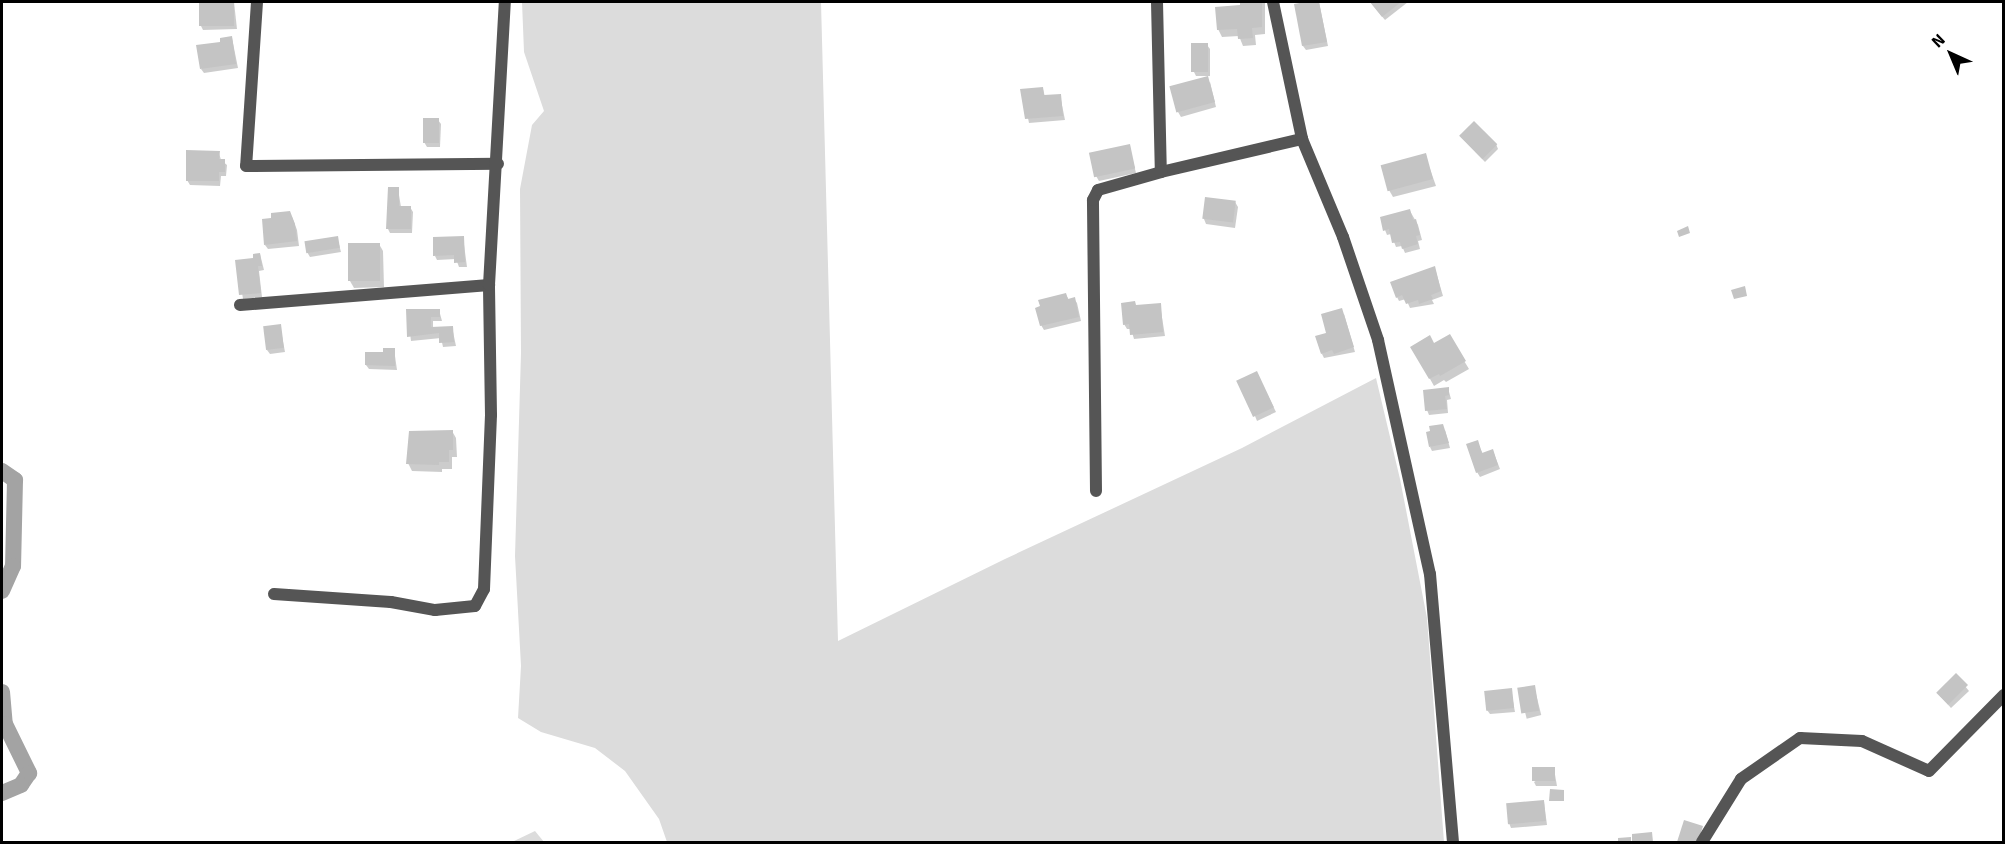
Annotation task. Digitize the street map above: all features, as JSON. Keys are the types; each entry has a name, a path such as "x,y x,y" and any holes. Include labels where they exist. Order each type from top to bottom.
{"street":[{"path":"256,2 246,166 498,164"},
{"path":"274,594 391,602 435,610 475,606 484,589 491,415 489,285 498,164 505,2"},
{"path":"1157,2 1161,172"},
{"path":"1273,2 1302,139 1343,237 1378,340 1430,574 1454,843"},
{"path":"1096,491 1093,200 1098,190 1161,172 1302,139"},
{"path":"240,305 489,285"},
{"path":"1702,843 1741,779 1800,738 1862,741 1929,771 2004,695"}],"shaded area":[{"path":"522,2 821,2 838,641 1005,559 1242,448 1376,378 1400,479 1427,618 1444,842 667,842 659,819 625,771 595,748 541,732 518,718 521,666 515,556 521,353 520,189 532,125 544,111 524,52"},
{"path":"535,831 544,842 512,842"}],"building":[{"path":"199,2 234,2 234,26 199,26"},
{"path":"1240,2 1262,2 1262,27 1252,28 1253,38 1238,39 1237,29 1217,30 1215,7 1240,5"},
{"path":"1319,2 1327,42 1302,46 1294,4"},
{"path":"1370,2 1401,2 1382,17"},
{"path":"232,36 236,64 200,69 196,45 220,42 220,38"},
{"path":"1191,43 1208,43 1208,72 1191,72"},
{"path":"1208,76 1215,102 1176,112 1169,86"},
{"path":"1043,87 1044,95 1061,94 1063,116 1025,119 1020,89"},
{"path":"423,118 439,118 439,143 423,143"},
{"path":"1474,121 1497,144 1482,159 1459,136"},
{"path":"1130,144 1135,168 1094,177 1089,153"},
{"path":"186,150 220,151 219,159 225,159 225,172 219,172 219,181 186,181"},
{"path":"1426,153 1433,179 1388,191 1381,165"},
{"path":"388,187 399,187 399,206 411,206 411,229 386,229"},
{"path":"1205,197 1236,201 1233,223 1202,219"},
{"path":"1410,209 1413,220 1416,219 1420,235 1416,236 1418,244 1402,249 1400,242 1392,243 1389,229 1383,231 1380,217"},
{"path":"290,211 295,224 297,241 264,245 262,219 271,218 271,213"},
{"path":"1688,226 1690,233 1679,237 1677,231"},
{"path":"338,236 340,248 306,253 304,241"},
{"path":"464,236 465,262 454,263 454,255 433,256 433,237"},
{"path":"348,243 380,243 380,281 348,281"},
{"path":"260,253 262,266 258,266 261,293 239,295 235,260 253,258 253,254"},
{"path":"1435,266 1441,291 1431,295 1433,299 1419,304 1418,300 1406,304 1402,295 1396,298 1390,282"},
{"path":"1745,286 1747,296 1734,299 1731,290"},
{"path":"1066,293 1068,299 1075,297 1079,317 1040,326 1035,308 1040,306 1038,300"},
{"path":"1135,301 1136,305 1161,303 1163,332 1130,335 1129,324 1123,325 1121,303"},
{"path":"1342,308 1354,347 1334,354 1332,350 1321,354 1315,336 1326,333 1321,314"},
{"path":"406,309 440,309 440,317 431,317 431,327 453,326 454,342 439,343 439,333 407,337"},
{"path":"281,324 284,348 266,350 263,326"},
{"path":"1450,334 1466,361 1440,376 1439,374 1429,379 1410,347 1430,335 1434,343"},
{"path":"383,348 395,348 395,366 365,365 365,352 383,352"},
{"path":"1257,371 1274,407 1253,417 1236,381"},
{"path":"1449,387 1449,395 1445,396 1447,409 1425,411 1423,390"},
{"path":"1443,424 1449,443 1429,447 1426,432 1430,431 1429,426"},
{"path":"453,430 453,450 449,450 449,462 439,462 439,465 406,464 409,431"},
{"path":"1478,440 1482,453 1493,449 1498,465 1476,473 1466,444"},
{"path":"1956,673 1968,685 1948,705 1936,693"},
{"path":"1535,685 1539,711 1521,713 1517,688"},
{"path":"1512,688 1514,708 1486,711 1484,691"},
{"path":"1532,767 1555,767 1555,781 1532,781"},
{"path":"1550,789 1564,790 1564,801 1549,801"},
{"path":"1544,800 1546,821 1508,824 1506,803"},
{"path":"1684,820 1703,826 1698,842 1677,842"},
{"path":"1652,832 1653,842 1632,842 1632,834"},
{"path":"1631,837 1631,842 1618,842 1618,838"}],"waterway":[{"path":"2,471 15,480 13,566 2,591"},
{"path":"2,692 5,724 29,773 21,785 2,793"}]}
